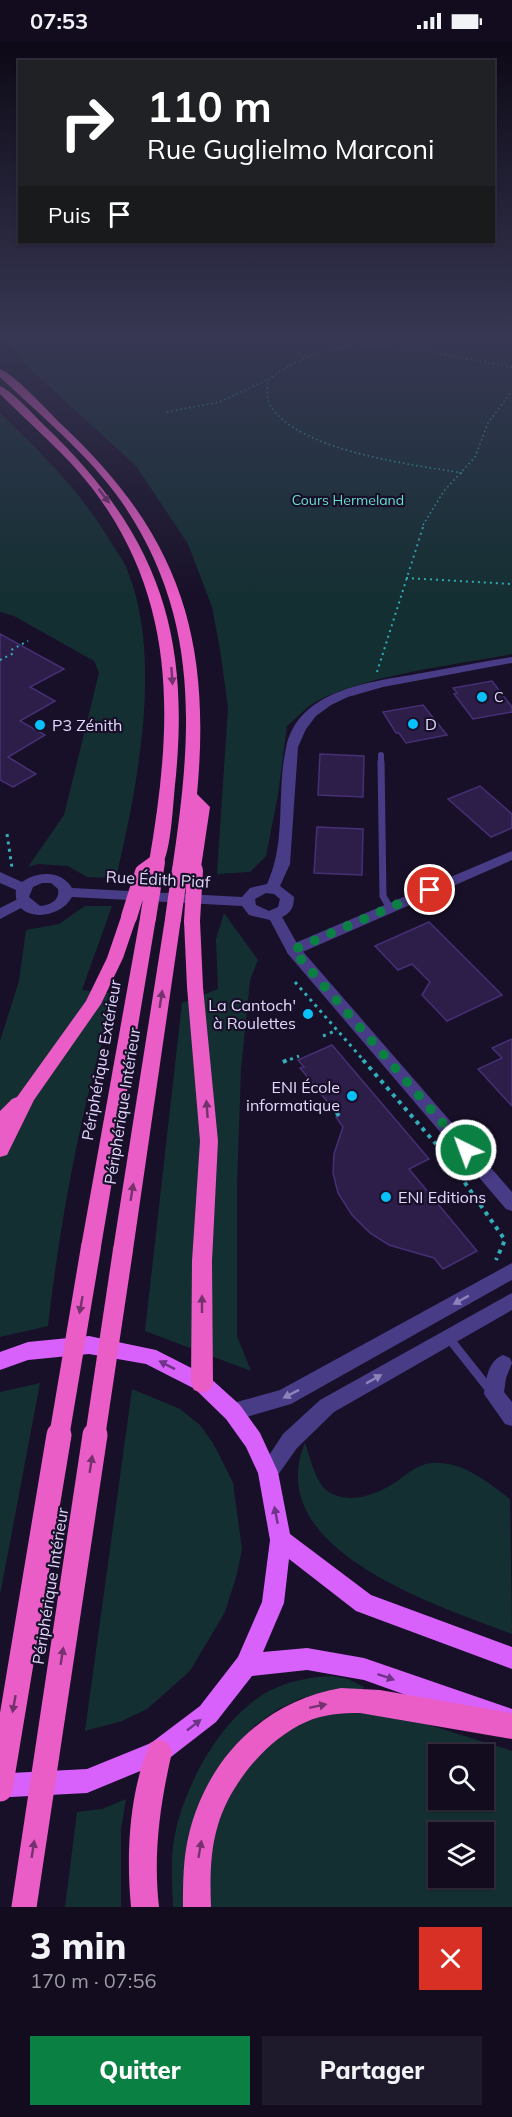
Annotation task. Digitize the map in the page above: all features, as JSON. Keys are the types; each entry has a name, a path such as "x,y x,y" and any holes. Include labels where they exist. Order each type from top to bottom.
{"highway":[{"name":"Périphérique Extérieur","path":"0,1789 148,918 172,765 174,708 170,655 160,607 139,554 109,503 65,452 34,422"},
{"name":"Périphérique Intérieur","path":"24,1907 173,919 187,870 195,722 192,669 187,634 176,595 162,561 133,511 102,472 51,422"},
{"path":"0,1150 27,1096 93,1004 116,958 143,872 157,862"},
{"path":"187,870 209,1141 202,1261 202,1383"},
{"path":"0,1123 6,1114 27,1096"},
{"path":"197,1907 199,1849 208,1814 241,1758 260,1737 283,1720 306,1709 340,1701 374,1702 512,1726"},
{"path":"145,1907 141,1878 143,1833 159,1752"}],"main road":[{"path":"0,1361 28,1351 89,1345 149,1356 202,1383 232,1412 253,1440 268,1472 281,1540 273,1603 246,1665 208,1714 159,1752 87,1781 11,1785 0,1782"},
{"path":"281,1540 364,1603 512,1658"},
{"path":"246,1665 307,1659 364,1669 512,1720"}],"street":[{"path":"272,888 283,864 292,747 297,732 309,716 328,702 354,690 512,660"},
{"path":"293,950 512,855"},
{"path":"6,874 21,887"},
{"path":"48,878 61,882 67,892 62,902 48,909 32,910 20,903 18,893 21,887 32,880 48,878"},
{"path":"272,888 284,893 288,901 285,910 274,915 256,913 248,902 255,891 272,888"},
{"name":"Rue Édith Piaf","path":"67,892 248,902"},
{"path":"0,914 20,903"},
{"path":"274,915 293,950 512,1204"},
{"path":"232,1412 285,1398 503,1266"},
{"path":"268,1472 290,1441 327,1406 512,1301"},
{"path":"503,1364 496,1376 494,1394 512,1417"}],"lane":[{"path":"381,754 383,896 390,909"},
{"path":"448,1337 494,1394"}],"path":[{"path":"290,422 316,438 384,459 462,473"},
{"path":"377,672 426,518 444,491 475,457 490,422"},
{"path":"406,578 512,584"},
{"path":"0,660 12,654 11,650 28,641"},
{"path":"6,874 13,863 7,834"},
{"path":"295,982 448,1159 505,1240 503,1266"},
{"path":"323,1036 337,1030"},
{"path":"283,1062 299,1056"},
{"path":"321,1110 333,1108 339,1116"}],"green space":[{"path":"0,422 9,422 46,459 100,525 125,565 138,607 144,644 143,724 132,805 116,878 87,877 68,866 38,864 28,867 64,815 99,673 94,661 14,616 0,612"},
{"name":"Cours Hermeland","path":"88,422 512,422 512,654 363,683 311,705 287,726 278,795 266,856 250,872 217,874 228,708 212,607 188,544 136,466"},
{"path":"85,906 112,906 82,990 116,994 93,1076 74,1158 59,1242 48,1326 0,1337 0,1041 19,981 26,930 59,924"},
{"path":"224,913 258,960 250,980 241,1069 237,1186 237,1336 251,1371 145,1331 182,1003 218,989 216,939"},
{"path":"40,1383 0,1595 0,1392"},
{"path":"132,1389 180,1409 200,1425 213,1443 233,1483 242,1549 225,1612 190,1671 147,1709 122,1721 85,1731"},
{"path":"305,1443 322,1486 334,1495 361,1497 388,1487 417,1467 443,1463 474,1474 510,1499 512,1634 403,1589 364,1568 331,1543 308,1514 298,1481"},
{"path":"332,1676 348,1679 364,1687 362,1690 322,1693 302,1698 278,1709 253,1727 234,1750 186,1907 173,1907 172,1858 176,1829 189,1790 223,1732 252,1702 269,1691 300,1680"},
{"path":"357,1711 404,1717 490,1744 428,1744 428,1810 494,1810 494,1745 512,1751 512,1907 209,1907 207,1875 215,1832 232,1791 244,1772 257,1755 290,1727 314,1717"},
{"path":"126,1799 121,1830 121,1907 65,1907 77,1812 102,1809"}],"building":[{"path":"0,634 64,669 30,687 55,701 20,721 45,735 8,757 36,774 13,787 0,780"},
{"name":"C","path":"492,681 512,707 512,712 473,719 454,694 457,693 453,688"},
{"name":"D","path":"423,705 447,735 406,743 399,733 396,733 383,712"},
{"path":"320,754 364,756 363,797 318,795"},
{"path":"480,786 512,814 512,828 491,837 448,799"},
{"path":"317,827 363,829 362,875 314,873"},
{"path":"429,922 502,995 447,1021 422,995 430,982 412,964 398,970 375,946"},
{"path":"512,1039 512,1106 478,1069 502,1058 492,1048"},
{"name":"ENI Editions","path":"332,1045 429,1159 409,1169 477,1251 443,1269 434,1258 389,1245 370,1233 352,1215 338,1193 333,1173 334,1154 343,1127 336,1117 339,1116 300,1068 304,1067 298,1060"}],"place":[{"name":"C","path":"482,697"},
{"name":"D","path":"413,724"},
{"name":"P3 Zénith","path":"40,725"},
{"name":"La Cantoch' à Roulettes","path":"308,1014"},
{"name":"ENI École informatique","path":"352,1096"},
{"name":"ENI Editions","path":"386,1197"}],"route":[{"path":"430,890 293,950 466,1150"}]}
